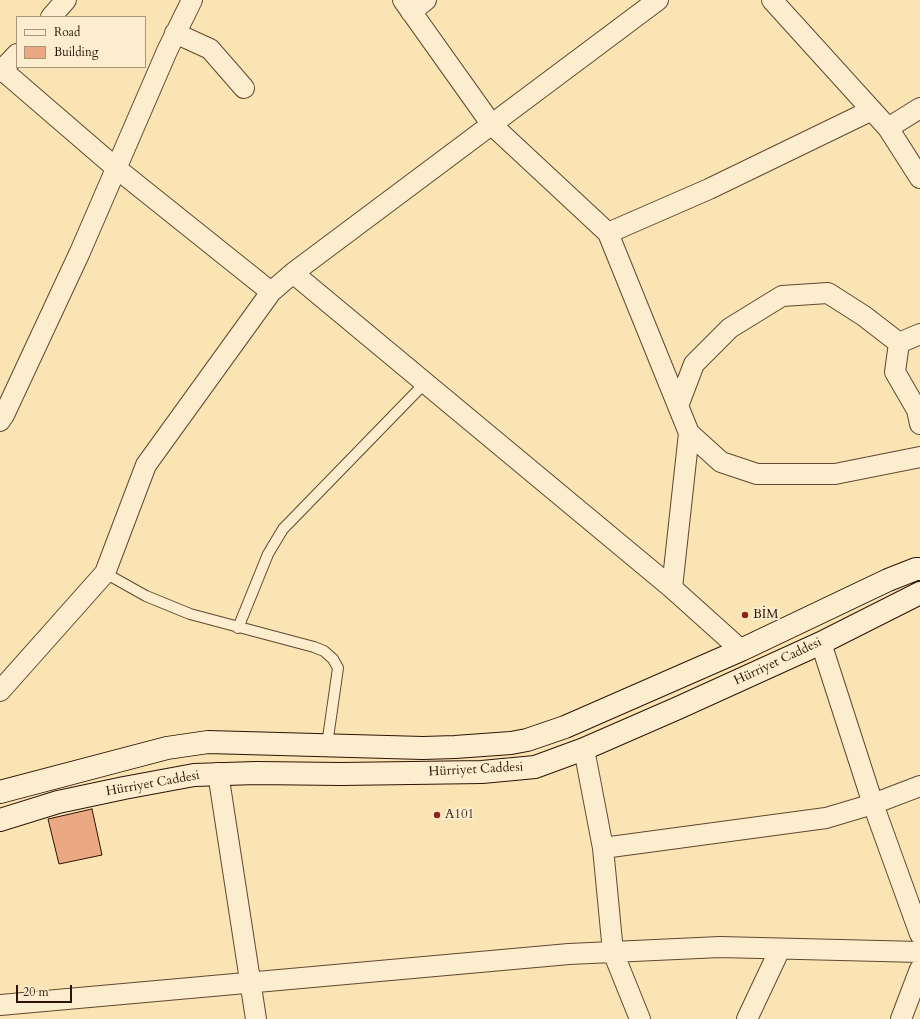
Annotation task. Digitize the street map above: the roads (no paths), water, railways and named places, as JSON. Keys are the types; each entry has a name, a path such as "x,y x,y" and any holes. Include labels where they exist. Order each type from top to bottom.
{"main road":[{"path":"0,792 159,750 208,742 455,747 511,743 527,740 565,728 741,650 888,580 916,569 920,569"},
{"name":"Hürriyet Caddesi","path":"0,820 58,802 194,775 218,773 482,772 535,767 584,749 821,643 920,593"}],"street":[{"path":"52,16 66,0"},
{"path":"0,421 80,252 175,33 192,0"},
{"path":"0,691 105,573 146,465 271,292 293,273 658,0"},
{"path":"772,0 888,128 920,178"},
{"path":"413,4 492,124 608,233 689,433 721,462 757,474 835,474 920,457"},
{"path":"175,33 210,49 244,88"},
{"path":"16,55 1,70 116,168 271,292"},
{"path":"888,128 920,108"},
{"path":"608,233 709,189 872,110"},
{"path":"293,273 672,588 741,650"},
{"path":"678,406 694,364 730,328 782,296 828,293 864,316 899,343"},
{"path":"899,343 920,334"},
{"path":"899,343 894,372 917,410 920,424"},
{"path":"672,588 689,433"},
{"path":"821,643 873,804 920,934"},
{"path":"584,749 603,848 613,952 640,1019"},
{"path":"218,773 256,1019"},
{"path":"603,848 826,818 873,804 920,786"},
{"path":"0,1005 569,954 720,947 920,952"},
{"path":"747,1019 780,949"},
{"path":"901,1019 920,969"}],"lane":[{"path":"238,628 268,554 283,529 425,383"},
{"path":"105,573 146,596 190,614 314,647 324,652 332,659 338,668 327,745"}],"place":[{"name":"BİM","path":"745,615"},
{"name":"A101","path":"437,815"}]}
